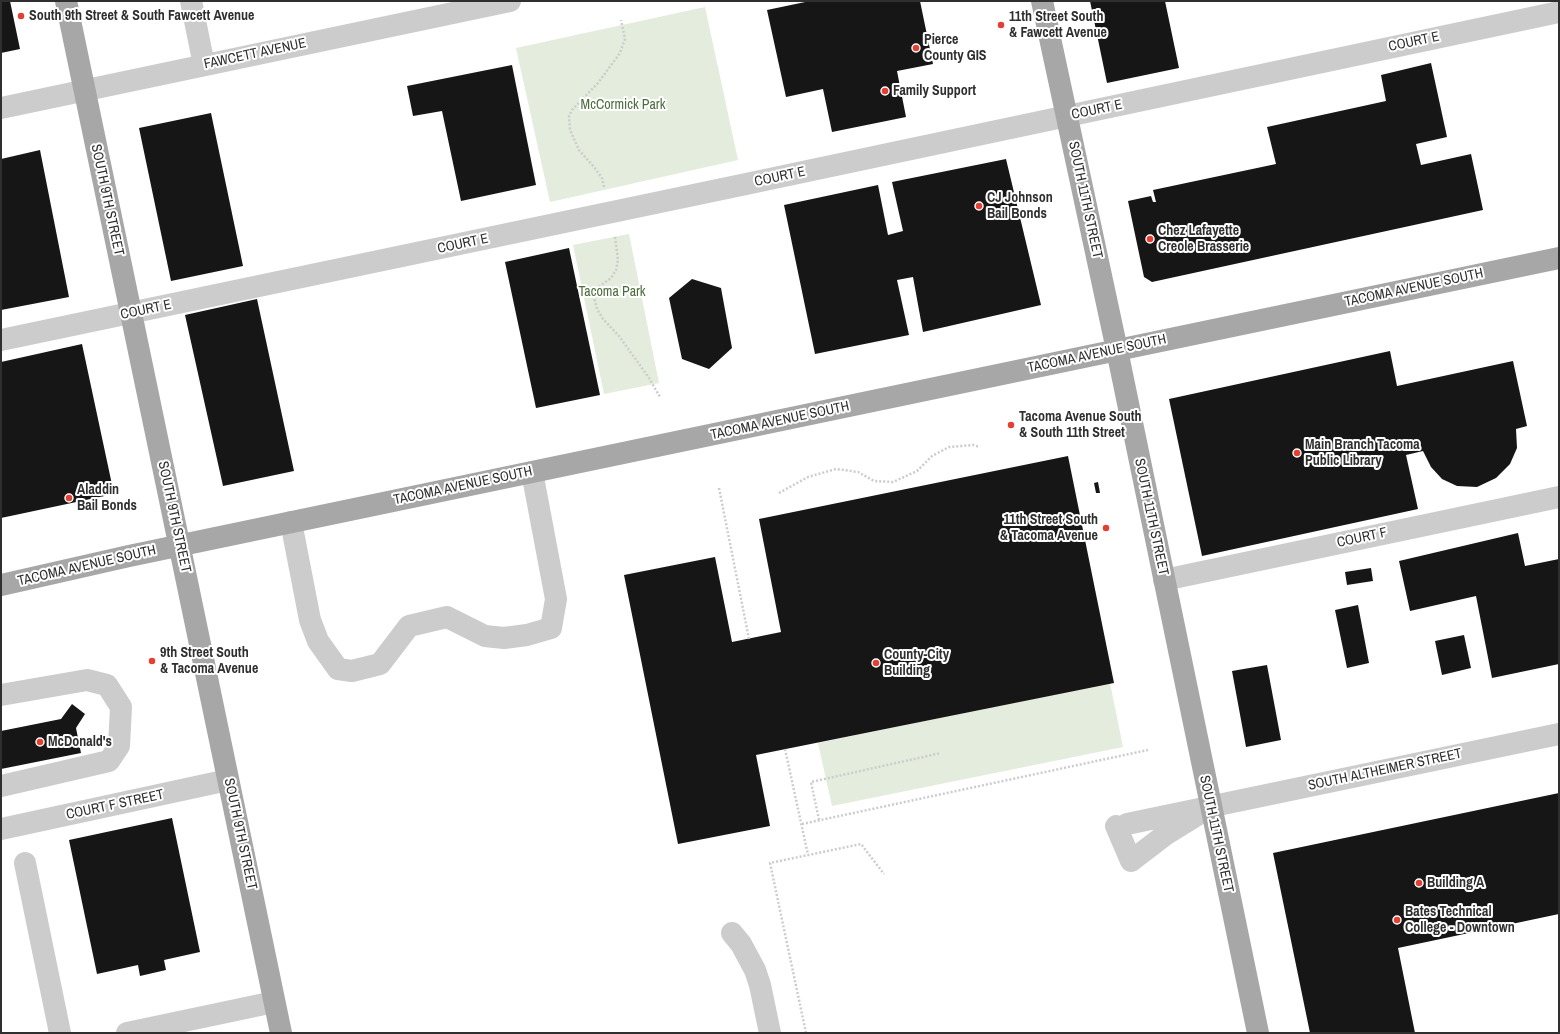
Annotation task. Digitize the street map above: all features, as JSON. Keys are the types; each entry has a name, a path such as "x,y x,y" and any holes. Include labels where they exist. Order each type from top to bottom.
{"main road":[{"name":"SOUTH 9TH STREET","path":"66,1 281,1033"},
{"name":"SOUTH 11TH STREET","path":"1042,1 1068,116 1117,350 1210,807 1258,1033"},
{"name":"TACOMA AVENUE SOUTH","path":"1,585 291,522 1559,258"}],"street":[{"path":"191,1 204,65"},
{"name":"FAWCETT AVENUE","path":"1,108 510,1"},
{"name":"COURT E","path":"1,340 131,314 1559,12"},
{"path":"291,522 310,620 318,641 338,669 352,671 380,664 409,626 447,617 485,636 504,638 527,635 551,628 556,599 532,472"},
{"name":"COURT F","path":"1164,580 1559,497"},
{"path":"1,694 87,680 107,685 121,707 119,746 109,761 1,786"},
{"name":"SOUTH ALTHEIMER STREET","path":"1210,807 1165,835 1131,861 1121,825 1559,734"},
{"name":"COURT F STREET","path":"1,829 228,780"},
{"path":"25,863 60,1033"},
{"path":"732,933 741,944 755,970 760,985 770,1033"},
{"path":"127,1033 274,1002"}],"path":[{"path":"621,20 625,39 620,53 598,83 572,110 569,116 570,130 579,150 594,166 602,178 616,244 618,260 616,270 611,278 596,289 594,297 597,309 603,319 619,336 650,378 660,397"},
{"path":"779,493 808,477 836,469 858,472 874,481 893,482 917,471 932,456 949,447 973,445 980,446"},
{"path":"719,488 749,639"},
{"path":"785,749 808,855"},
{"path":"802,824 1148,750"},
{"path":"819,820 811,782 941,753"},
{"path":"806,1033 770,863 861,844 884,874"}],"green space":[{"name":"McCormick Park","path":"705,7 738,160 550,202 516,48"},
{"name":"Tacoma Park","path":"629,234 659,383 604,394 573,245"},
{"path":"1110,683 1123,747 832,806 818,743"}],"building":[{"path":"1,1 10,1 20,49 1,53"},
{"path":"810,1 920,1 933,64 897,71 906,117 832,132 823,89 786,97 767,10"},
{"path":"1090,1 1165,1 1179,68 1107,83"},
{"path":"1431,63 1447,137 1416,144 1421,165 1471,154 1483,210 1152,282 1144,277 1128,201 1151,196 1153,202 1156,202 1153,190 1276,164 1267,127 1386,101 1381,75"},
{"path":"512,65 536,185 461,201 442,111 413,116 407,86"},
{"path":"211,113 243,266 171,281 139,128"},
{"path":"40,150 69,297 1,310 1,159"},
{"path":"1006,159 1041,305 923,332 913,277 897,280 909,335 815,354 784,205 878,185 888,235 903,231 892,182"},
{"path":"569,248 600,395 536,408 505,262"},
{"path":"692,279 721,288 732,348 709,369 682,359 669,298"},
{"path":"257,299 294,471 223,486 185,315"},
{"path":"82,344 114,494 1,518 1,362"},
{"name":"Main Branch Tacoma Public Library","path":"1390,351 1397,386 1513,361 1527,426 1516,429 1517,448 1510,464 1496,478 1477,487 1457,486 1442,479 1431,467 1423,451 1406,455 1418,509 1202,556 1169,399"},
{"name":"County-City Building","path":"1068,456 1114,683 756,755 770,826 678,844 624,575 715,557 732,642 781,632 759,519"},
{"path":"1098,482 1100,493 1096,493 1094,483"},
{"path":"1518,533 1525,566 1559,559 1559,664 1492,678 1476,596 1410,611 1399,561"},
{"path":"1371,568 1373,581 1347,585 1345,572"},
{"path":"1358,605 1369,663 1347,668 1335,610"},
{"path":"1464,635 1471,668 1442,675 1435,641"},
{"path":"1267,665 1281,740 1246,747 1232,671"},
{"name":"McDonald's","path":"72,704 85,714 76,728 81,753 1,769 1,731 61,719"},
{"name":"Building A","path":"1559,793 1559,914 1398,948 1415,1033 1310,1033 1273,853"},
{"path":"172,818 200,952 164,960 166,970 140,976 138,965 97,974 69,840"}],"place":[{"name":"South 9th Street & South Fawcett Avenue","path":"21,16"},
{"name":"11th Street South & Fawcett Avenue","path":"1001,25"},
{"name":"Pierce County GIS","path":"916,48"},
{"name":"Family Support","path":"885,91"},
{"name":"CJ Johnson Bail Bonds","path":"979,206"},
{"name":"Chez Lafayette Creole Brasserie","path":"1150,239"},
{"name":"Tacoma Avenue South & South 11th Street","path":"1011,425"},
{"name":"Main Branch Tacoma Public Library","path":"1297,453"},
{"name":"Aladdin Bail Bonds","path":"69,498"},
{"name":"11th Street South & Tacoma Avenue","path":"1106,528"},
{"name":"9th Street South & Tacoma Avenue","path":"152,661"},
{"name":"County-City Building","path":"876,663"},
{"name":"McDonald's","path":"40,742"},
{"name":"Building A","path":"1419,883"},
{"name":"Bates Technical College - Downtown","path":"1397,920"}]}
